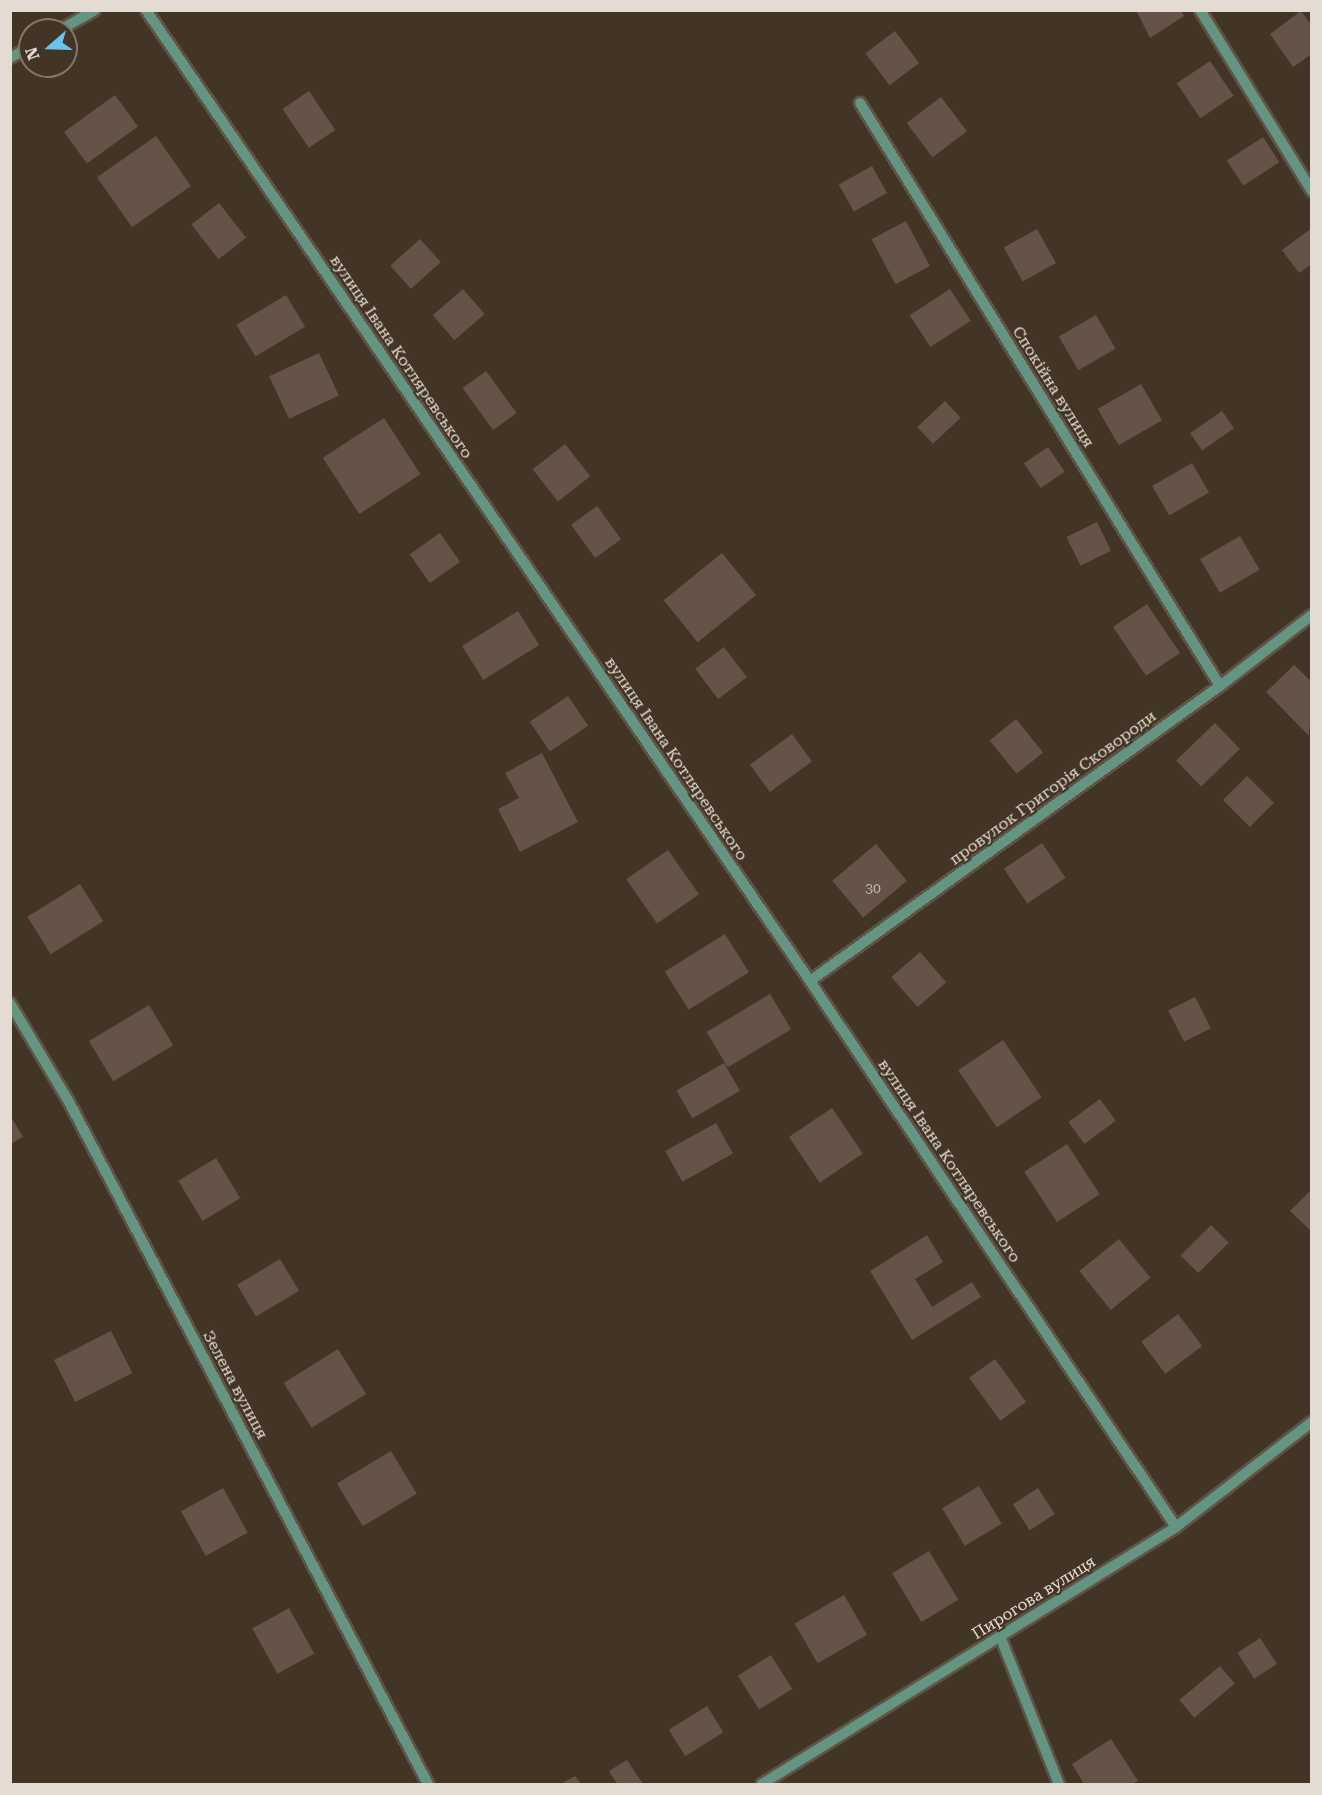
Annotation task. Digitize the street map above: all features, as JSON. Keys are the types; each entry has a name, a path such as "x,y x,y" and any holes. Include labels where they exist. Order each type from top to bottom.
{"street":[{"path":"78,20 95,10"},
{"name":"вулиця Івана Котляревського","path":"146,10 810,981 1176,1527"},
{"path":"1200,10 1311,191"},
{"name":"Спокійна вулиця","path":"860,103 1221,686"},
{"name":"провулок Григорія Сковороди","path":"810,981 1221,686 1311,615"},
{"name":"Зелена вулиця","path":"10,1003 69,1102 428,1785"},
{"name":"Пирогова вулиця","path":"762,1785 1176,1527 1311,1422"},
{"path":"1000,1636 1059,1785"}],"building":[{"path":"1136,10 1181,10 1184,16 1150,38"},
{"path":"1301,11 1312,26 1312,54 1293,67 1270,34"},
{"path":"895,31 919,63 890,85 865,53"},
{"path":"1210,61 1233,96 1200,118 1177,83"},
{"path":"309,91 335,130 309,148 282,109"},
{"path":"115,95 138,127 87,164 64,132"},
{"path":"941,97 967,131 933,157 907,123"},
{"path":"156,136 191,186 132,227 97,177"},
{"path":"1263,137 1279,162 1243,186 1227,160"},
{"path":"872,166 887,193 854,212 839,184"},
{"path":"219,203 246,238 219,259 191,225"},
{"path":"906,221 930,266 896,284 872,239"},
{"path":"1312,228 1312,264 1299,273 1282,250"},
{"path":"1037,229 1056,263 1023,282 1004,247"},
{"path":"420,239 441,262 411,289 390,266"},
{"path":"463,289 485,314 454,340 433,315"},
{"path":"950,289 971,321 930,347 910,315"},
{"path":"286,295 305,327 255,357 236,325"},
{"path":"1096,315 1116,349 1078,370 1059,336"},
{"path":"319,353 339,396 289,419 269,376"},
{"path":"486,371 517,413 493,430 463,388"},
{"path":"1141,384 1162,420 1119,445 1098,409"},
{"path":"945,401 961,418 933,444 917,427"},
{"path":"1222,411 1234,428 1202,451 1190,433"},
{"path":"384,418 420,474 359,514 323,458"},
{"path":"565,444 590,476 558,502 533,469"},
{"path":"1048,447 1065,472 1041,488 1024,463"},
{"path":"1192,463 1209,492 1169,515 1152,486"},
{"path":"597,506 621,539 595,558 571,525"},
{"path":"1097,522 1111,551 1080,566 1066,537"},
{"path":"440,533 460,562 430,583 410,554"},
{"path":"1240,536 1260,570 1220,593 1200,559"},
{"path":"722,553 756,595 698,642 664,600"},
{"path":"1147,604 1180,653 1146,676 1113,627"},
{"path":"518,611 539,645 483,680 462,646"},
{"path":"724,647 747,677 718,699 695,669"},
{"path":"1294,665 1312,682 1309,736 1266,692"},
{"path":"568,696 588,726 550,752 530,722"},
{"path":"1016,719 1043,752 1017,774 990,740"},
{"path":"1215,723 1240,749 1201,786 1176,761"},
{"path":"792,734 812,762 770,792 750,765"},
{"path":"542,753 578,822 520,852 498,809 519,798 505,773"},
{"path":"1247,776 1274,803 1250,827 1223,800"},
{"path":"1042,843 1065,878 1027,904 1004,869"},
{"path":"876,844 907,881 863,917 832,881"},
{"path":"668,850 699,894 657,923 626,879"},
{"path":"80,884 103,921 51,954 27,917"},
{"path":"725,934 749,972 689,1010 665,972"},
{"path":"920,952 946,982 918,1007 891,977"},
{"path":"770,994 791,1029 728,1067 707,1032"},
{"path":"1195,997 1211,1028 1184,1042 1168,1011"},
{"path":"149,1005 173,1045 113,1081 89,1041"},
{"path":"1003,1040 1042,1097 997,1127 958,1070"},
{"path":"724,1063 740,1091 692,1118 676,1090"},
{"path":"1100,1099 1116,1121 1084,1144 1068,1122"},
{"path":"832,1108 863,1154 820,1183 789,1137"},
{"path":"10,1115 23,1137 10,1144"},
{"path":"716,1123 733,1154 682,1182 665,1151"},
{"path":"1067,1144 1100,1194 1057,1222 1024,1172"},
{"path":"216,1158 240,1198 202,1221 178,1181"},
{"path":"1312,1189 1312,1232 1290,1211"},
{"path":"1211,1225 1229,1243 1198,1273 1181,1255"},
{"path":"927,1235 943,1262 915,1279 932,1307 972,1282 981,1297 912,1340 870,1271"},
{"path":"1119,1239 1150,1278 1111,1310 1079,1271"},
{"path":"280,1259 299,1291 256,1316 237,1285"},
{"path":"1178,1314 1202,1346 1165,1374 1141,1342"},
{"path":"111,1331 132,1373 75,1402 54,1360"},
{"path":"338,1349 366,1394 312,1428 284,1383"},
{"path":"995,1359 1026,1402 1000,1421 969,1378"},
{"path":"391,1451 417,1494 363,1526 337,1483"},
{"path":"979,1486 1002,1524 965,1546 942,1508"},
{"path":"223,1488 248,1533 206,1556 181,1511"},
{"path":"1038,1488 1055,1514 1030,1530 1013,1504"},
{"path":"929,1551 958,1600 921,1622 892,1573"},
{"path":"844,1595 867,1635 818,1663 795,1624"},
{"path":"289,1608 314,1653 277,1674 252,1628"},
{"path":"1260,1638 1277,1664 1254,1679 1237,1653"},
{"path":"771,1655 792,1689 759,1710 738,1676"},
{"path":"1220,1666 1235,1684 1194,1718 1179,1700"},
{"path":"707,1706 723,1732 685,1756 669,1730"},
{"path":"1111,1739 1138,1781 1132,1784 1084,1784 1072,1764"},
{"path":"627,1760 643,1784 617,1784 609,1771"},
{"path":"575,1776 581,1784 561,1784"}]}
